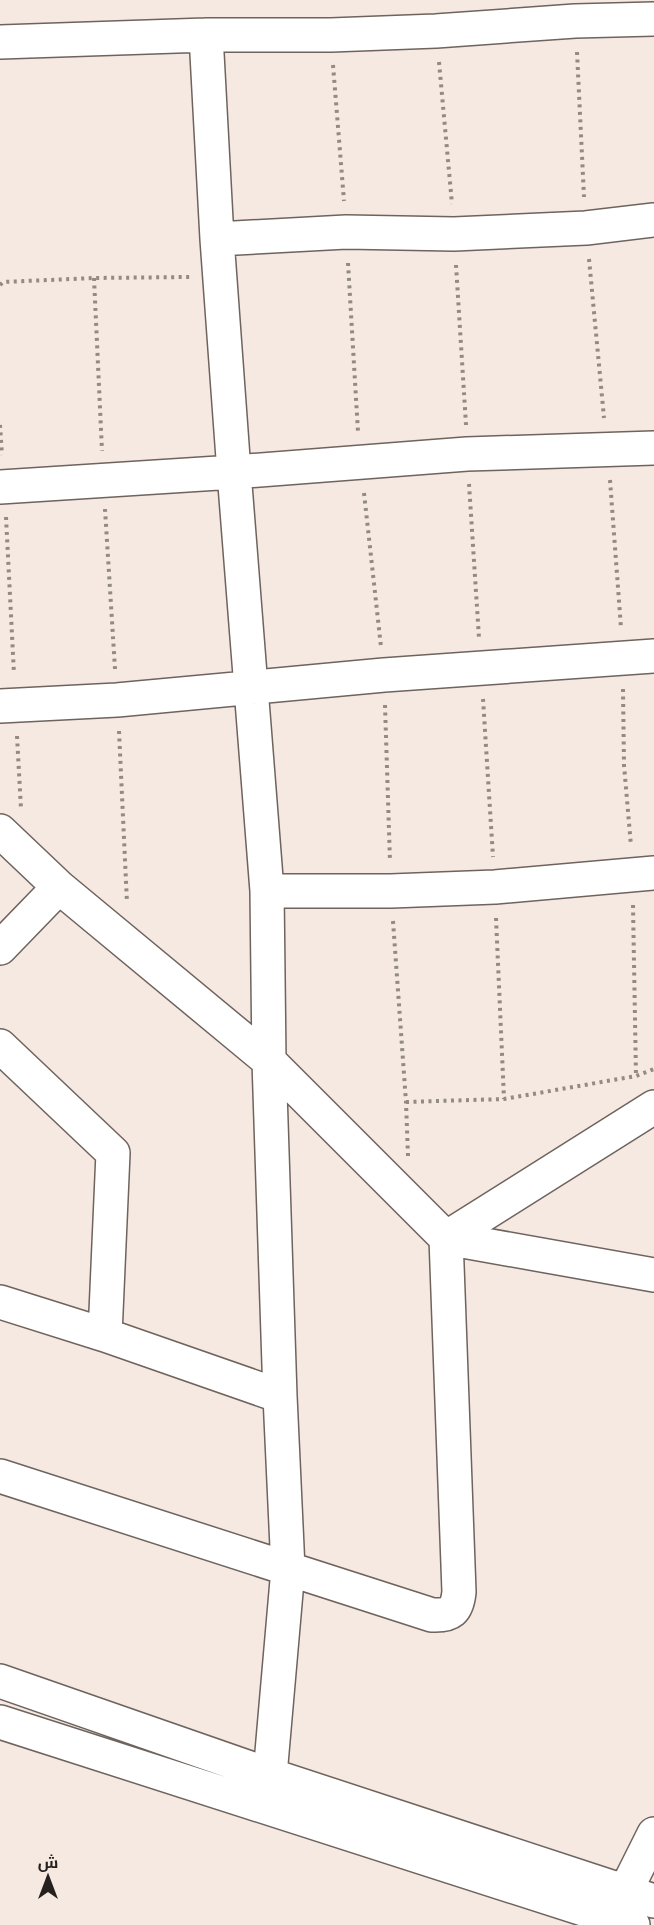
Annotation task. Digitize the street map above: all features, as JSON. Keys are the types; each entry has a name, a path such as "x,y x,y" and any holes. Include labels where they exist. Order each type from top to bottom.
{"street":[{"path":"0,42 206,35 331,35 436,31 575,21 654,19"},
{"path":"206,35 217,239 267,891 269,1061 288,1569 270,1775 259,1805"},
{"path":"217,239 346,232 454,234 586,228 654,220"},
{"path":"2,486 234,472 467,454 654,448"},
{"path":"8,705 117,700 384,675 638,657"},
{"path":"11,841 59,887 269,1061 446,1238 654,1275"},
{"path":"267,891 391,891 495,887 643,874"},
{"path":"0,948 59,887"},
{"path":"0,1046 112,1153 105,1335"},
{"path":"446,1238 654,1107"},
{"path":"0,1476 432,1615 442,1616 452,1611 458,1603 446,1238"},
{"path":"0,1302 105,1335 280,1396"},
{"path":"0,1681 270,1775 631,1909"},
{"path":"0,1722 259,1805 631,1909"},
{"path":"631,1909 654,1834"}],"path":[{"path":"575,21 586,228 607,450 638,657 624,765 643,874 636,1076"},
{"path":"436,31 454,234 495,887 504,1099"},
{"path":"331,35 360,461 384,675 391,891 406,1102 410,1201"},
{"path":"0,285 3,282 94,278 221,276"},
{"path":"94,278 129,944"},
{"path":"0,425 11,841"},
{"path":"406,1102 504,1099 636,1076 654,1070"}]}
